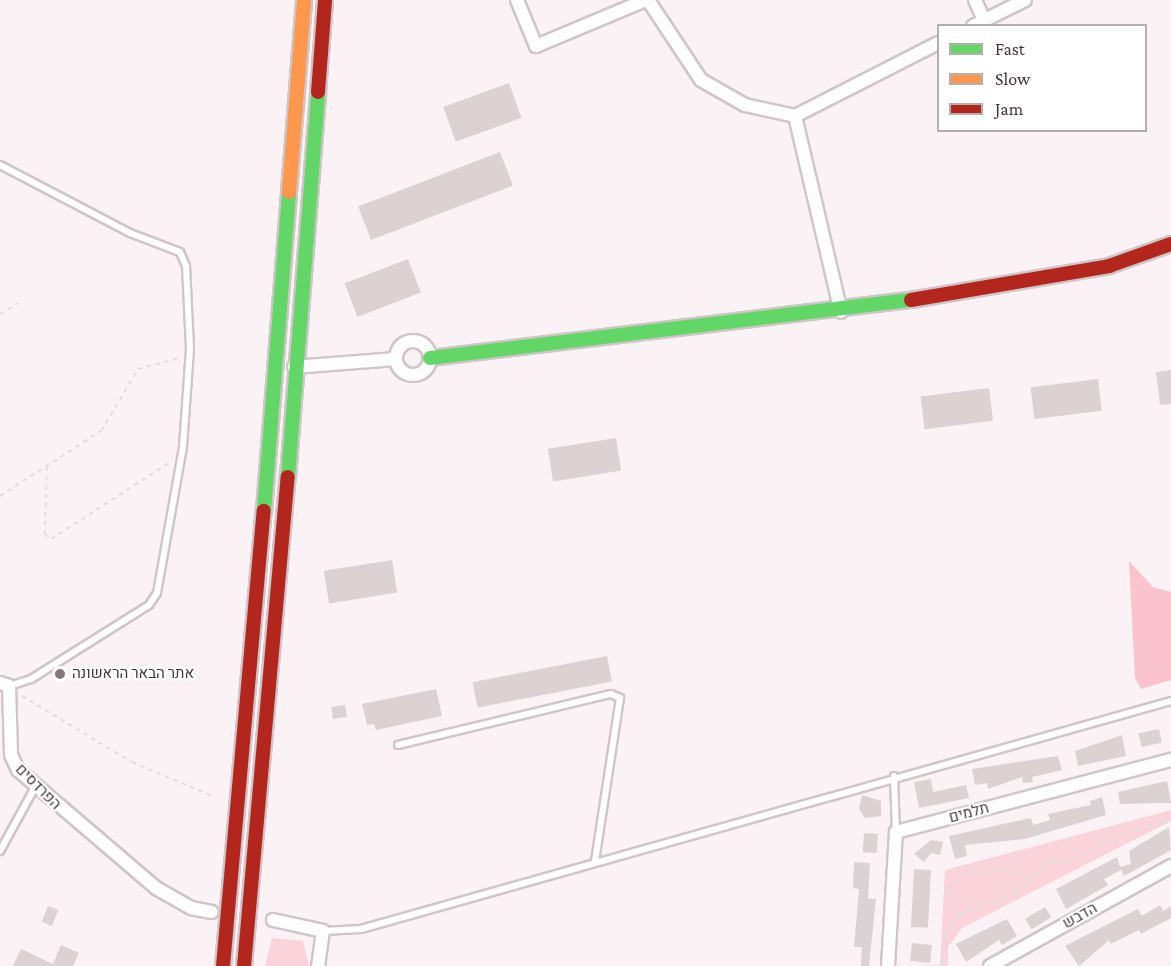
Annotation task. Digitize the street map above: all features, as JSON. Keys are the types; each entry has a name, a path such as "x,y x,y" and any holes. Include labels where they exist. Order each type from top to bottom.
{"main road":[{"path":"223,966 242,791 304,0"},
{"path":"244,966 263,792 294,367 325,0"},
{"path":"430,358 841,312 1109,266 1171,244"}],"street":[{"path":"517,0 536,46 647,0 701,80 745,105 795,116 937,44"},
{"path":"975,0 978,23 1025,0"},
{"path":"795,116 841,312"},
{"path":"413,340 423,344 430,358 417,374 401,369 396,359 403,344 413,340"},
{"path":"294,367 396,359"},
{"name":"הפרדסים","path":"5,685 12,762 35,787 101,846 172,899 212,912"},
{"name":"תלמים","path":"896,832 1171,759"},
{"path":"888,966 896,832"},
{"name":"הדבש","path":"990,966 1171,866"},
{"path":"273,920 323,931 318,966"}],"lane":[{"path":"0,165 130,233 180,252 186,266 189,356 182,454 162,580 149,605 31,679 5,685"},
{"path":"398,745 611,694 620,698 595,862"},
{"path":"323,931 361,929 894,776 1171,701"},
{"path":"894,776 896,832"},
{"path":"0,851 35,787"}],"path":[{"path":"0,314 18,303"},
{"path":"0,496 101,431 138,369 189,356"},
{"path":"46,466 45,534 51,539 182,454"},
{"path":"5,685 44,712 132,762 215,797"},
{"path":"942,966 945,933 960,914 1015,894 1049,863 1074,860 1119,834 1171,820"},
{"path":"960,914 952,909 948,889 965,874 1010,868 1032,878"}],"shaded area":[{"path":"1129,561 1153,587 1171,592 1171,680 1141,689 1135,678"},
{"path":"1171,810 1171,821 962,928 948,947 948,966 916,966 940,965 945,870"},
{"path":"272,938 303,941 309,966 265,966"}],"building":[{"path":"509,83 522,118 456,142 443,107"},
{"path":"500,152 513,186 371,240 358,206"},
{"path":"408,259 421,293 357,317 345,283"},
{"path":"1171,370 1171,404 1160,405 1156,372"},
{"path":"1098,379 1102,411 1034,419 1031,387"},
{"path":"989,388 993,421 925,429 921,396"},
{"path":"616,438 621,471 553,481 548,449"},
{"path":"392,560 397,593 329,603 324,571"},
{"path":"607,656 612,682 477,708 473,682"},
{"path":"436,689 442,716 376,730 374,724 367,725 362,704"},
{"path":"345,705 347,717 333,719 331,707"},
{"path":"1159,729 1162,743 1141,747 1138,733"},
{"path":"1122,735 1126,756 1078,766 1075,751"},
{"path":"1058,756 1062,770 1032,777 1033,782 1023,783 1022,777 988,789 987,783 975,785 972,769"},
{"path":"931,779 933,792 966,785 969,798 919,808 914,782"},
{"path":"1167,781 1171,803 1120,804 1118,792"},
{"path":"862,795 881,801 881,816 865,818 859,809"},
{"path":"1102,797 1106,815 1025,839 965,845 967,856 955,859 949,836 1031,818 1033,825 1050,820 1048,814 1091,805 1090,801"},
{"path":"1169,827 1171,850 1124,876 1121,870 1104,879 1108,885 1066,909 1056,889 1117,857 1120,867 1131,864 1129,851"},
{"path":"864,833 878,834 877,853 863,852"},
{"path":"931,840 943,842 940,855 931,853 924,862 914,854"},
{"path":"854,862 870,863 868,899 876,899 869,966 861,966 862,947 854,947 859,889 853,888"},
{"path":"914,869 931,870 928,928 911,927"},
{"path":"1160,905 1163,911 1171,906 1171,918 1141,934 1139,930 1111,944 1109,940 1079,966 1065,946 1138,909 1142,916"},
{"path":"48,906 58,910 52,926 42,922"},
{"path":"1045,907 1051,917 1031,929 1025,919"},
{"path":"1007,919 1017,936 1002,945 999,940 966,962 956,944"},
{"path":"912,943 932,945 930,963 910,961"},
{"path":"61,945 79,953 73,966 13,966 21,949 53,964"}],"traffic: fast":[{"path":"288,477 318,92"},
{"path":"264,511 289,192"},
{"path":"430,358 911,300"}],"traffic: slow":[{"path":"289,192 304,0"}],"traffic: jam":[{"path":"318,92 325,0"},
{"path":"911,300 1109,266 1171,244"},
{"path":"244,966 288,477"},
{"path":"223,966 264,511"}],"place":[{"name":"אתר הבאר הראשונה","path":"60,674"}]}
